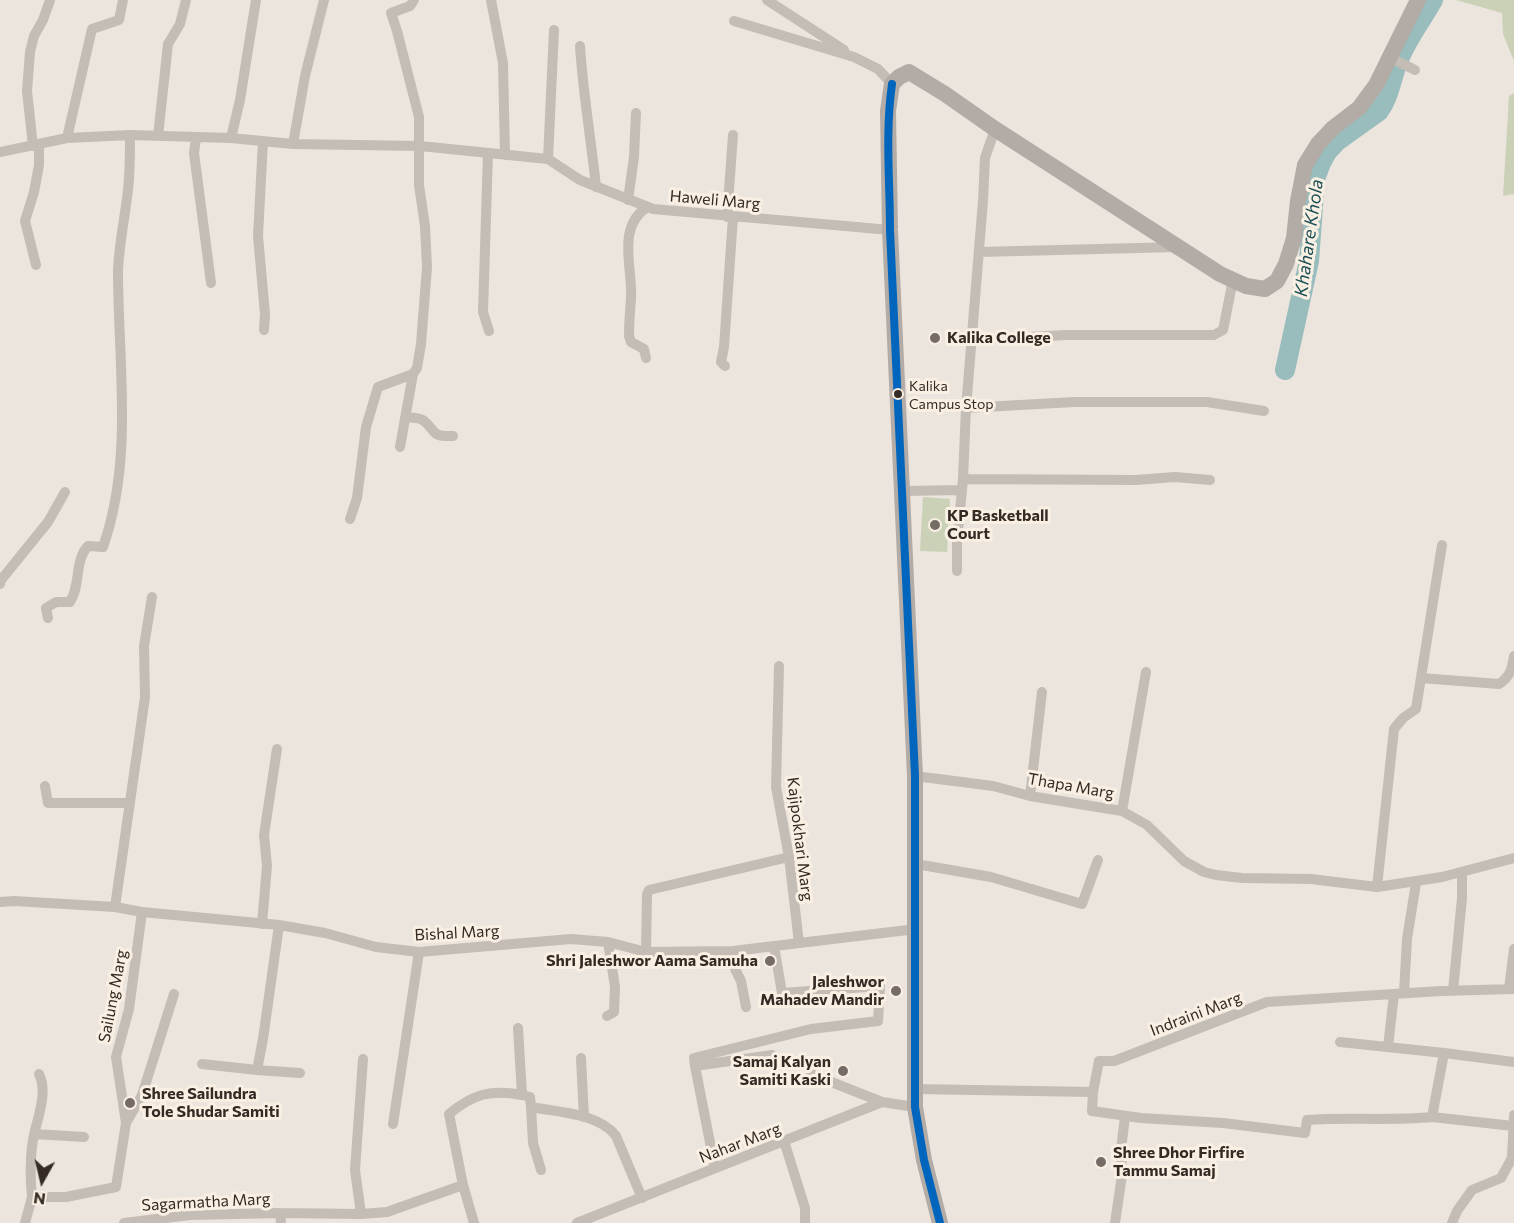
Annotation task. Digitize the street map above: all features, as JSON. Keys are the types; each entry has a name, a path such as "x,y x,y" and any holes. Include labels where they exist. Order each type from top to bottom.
{"main road":[{"path":"940,1223 924,1160 915,1107 915,776 887,141 892,84 909,72 1233,280 1246,286 1265,289 1277,281 1286,264 1294,238 1305,165 1318,144 1333,128 1359,108 1376,85 1418,0"}],"street":[{"path":"36,266 25,221 39,165 27,91 30,52 34,36 50,0"},
{"path":"67,138 92,29 119,20 123,0"},
{"path":"158,136 168,44 180,24 186,0"},
{"path":"231,138 240,100 256,0"},
{"path":"293,144 305,76 324,0"},
{"path":"400,447 413,374 417,368 421,344 427,267 425,226 419,185 419,117 397,31 390,13 410,6 414,0"},
{"path":"491,0 503,63 506,155"},
{"path":"767,0 854,57 878,69 892,84"},
{"path":"734,21 854,57"},
{"path":"0,152 67,138 130,135 231,138 293,144 420,146 548,159 554,30"},
{"path":"580,46 582,83 591,134 596,187"},
{"path":"1389,57 1415,70"},
{"path":"628,200 634,158 636,113"},
{"path":"957,571 966,408 973,340 985,158 995,129"},
{"path":"48,618 46,608 56,602 70,602 74,595 82,552 88,546 103,547 116,492 120,452 122,377 118,267 128,192 130,135"},
{"path":"725,366 721,363 725,330 733,135"},
{"path":"196,138 194,153 210,283"},
{"path":"263,141 258,236 265,314 264,330"},
{"path":"488,153 483,312 489,331"},
{"name":"Haweli Marg","path":"548,159 580,180 647,207 730,217 890,230"},
{"path":"646,358 644,349 630,342 629,311 632,298 627,250 628,236 633,225 640,212 647,207"},
{"path":"979,252 1180,247"},
{"path":"973,340 1066,335 1214,335 1223,330 1233,280"},
{"path":"350,519 357,498 366,427 378,387 413,374"},
{"path":"966,408 1074,402 1208,402 1264,411"},
{"path":"405,417 424,420 432,432 442,436 453,436"},
{"path":"902,491 963,485 1175,477 1210,480"},
{"path":"0,584 48,522 65,492"},
{"path":"1377,887 1394,729 1403,718 1416,709 1442,546"},
{"path":"115,907 145,698 144,646 152,597"},
{"path":"1421,678 1499,684 1506,680 1511,671 1514,656"},
{"name":"Kajipokhari Marg","path":"779,666 776,787 789,857 799,944"},
{"path":"1122,811 1146,672"},
{"path":"1030,796 1042,692"},
{"path":"262,924 267,866 264,835 277,749"},
{"name":"Thapa Marg","path":"915,776 993,786 1030,796 1122,811 1147,825 1184,861 1204,872 1242,878 1311,879 1377,887 1416,883 1514,858"},
{"path":"45,786 48,803 130,803"},
{"path":"646,952 647,894 649,890 789,857"},
{"path":"916,864 991,877 1082,904 1098,860"},
{"path":"1453,991 1462,898 1462,872"},
{"path":"1388,1047 1399,994 1416,883"},
{"name":"Bishal Marg","path":"0,902 115,907 142,912 279,925 324,933 376,947 419,952 571,939 608,942 646,952 733,951 916,929"},
{"name":"Sailung Marg","path":"32,1197 66,1197 115,1189 126,1123 116,1057 129,1009 142,912"},
{"path":"257,1070 279,925"},
{"path":"607,1016 614,1012 615,987 608,942"},
{"path":"715,1168 694,1058 811,1029 878,1022 880,986 782,993 774,946"},
{"path":"1511,989 1514,949"},
{"path":"733,951 735,969 741,981 746,1007"},
{"path":"393,1124 419,952"},
{"name":"Indraini Marg","path":"1093,1092 1099,1061 1114,1062 1267,1002 1511,989"},
{"path":"126,1123 142,1095 174,994"},
{"path":"518,1028 522,1095"},
{"path":"1340,1042 1514,1062"},
{"path":"1431,1117 1444,1053"},
{"path":"694,1065 772,1055"},
{"path":"582,1058 584,1117"},
{"path":"361,1214 355,1170 363,1059"},
{"path":"202,1064 300,1073"},
{"path":"25,1223 32,1197 30,1184 34,1134 39,1122 43,1082 39,1074"},
{"path":"811,1074 882,1102 915,1107"},
{"path":"915,1089 1093,1092 1092,1111 1305,1133 1307,1120 1431,1117 1514,1121 1512,1158 1501,1178 1472,1190 1457,1211 1452,1223"},
{"path":"474,1223 463,1185 449,1114 464,1101 487,1093 504,1091 530,1097 533,1143 541,1170"},
{"name":"Nahar Marg","path":"577,1223 882,1102"},
{"path":"531,1107 584,1117 609,1127 616,1136 642,1198"},
{"path":"1115,1223 1122,1175 1121,1150 1125,1116"},
{"path":"34,1134 84,1137"},
{"path":"784,1142 805,1208 805,1223"},
{"name":"Sagarmatha Marg","path":"124,1223 190,1215 280,1218 387,1212 463,1185"}],"green space":[{"path":"1456,0 1514,0 1514,61 1503,34 1502,13"},
{"path":"1514,93 1514,194 1503,196 1509,96"},
{"name":"KP Basketball Court","path":"923,497 950,499 947,552 920,551"}],"waterway":[{"name":"Khahare Khola","path":"1285,370 1309,261 1315,179 1321,163 1337,141 1379,111 1388,93 1401,54 1433,0"}],"transit line":[{"path":"892,84 888,139 890,230 915,776 915,1107 924,1160 940,1223"}],"place":[{"name":"Kalika College","path":"935,338"},
{"name":"Kalika Campus Stop","path":"898,394"},
{"name":"KP Basketball Court","path":"935,525"},
{"name":"Shri Jaleshwor Aama Samuha","path":"770,961"},
{"name":"Jaleshwor Mahadev Mandir","path":"896,991"},
{"name":"Samaj Kalyan Samiti Kaski","path":"843,1071"},
{"name":"Shree Sailundra Tole Shudar Samiti","path":"130,1103"},
{"name":"Shree Dhor Firfire Tammu Samaj","path":"1101,1162"}]}
